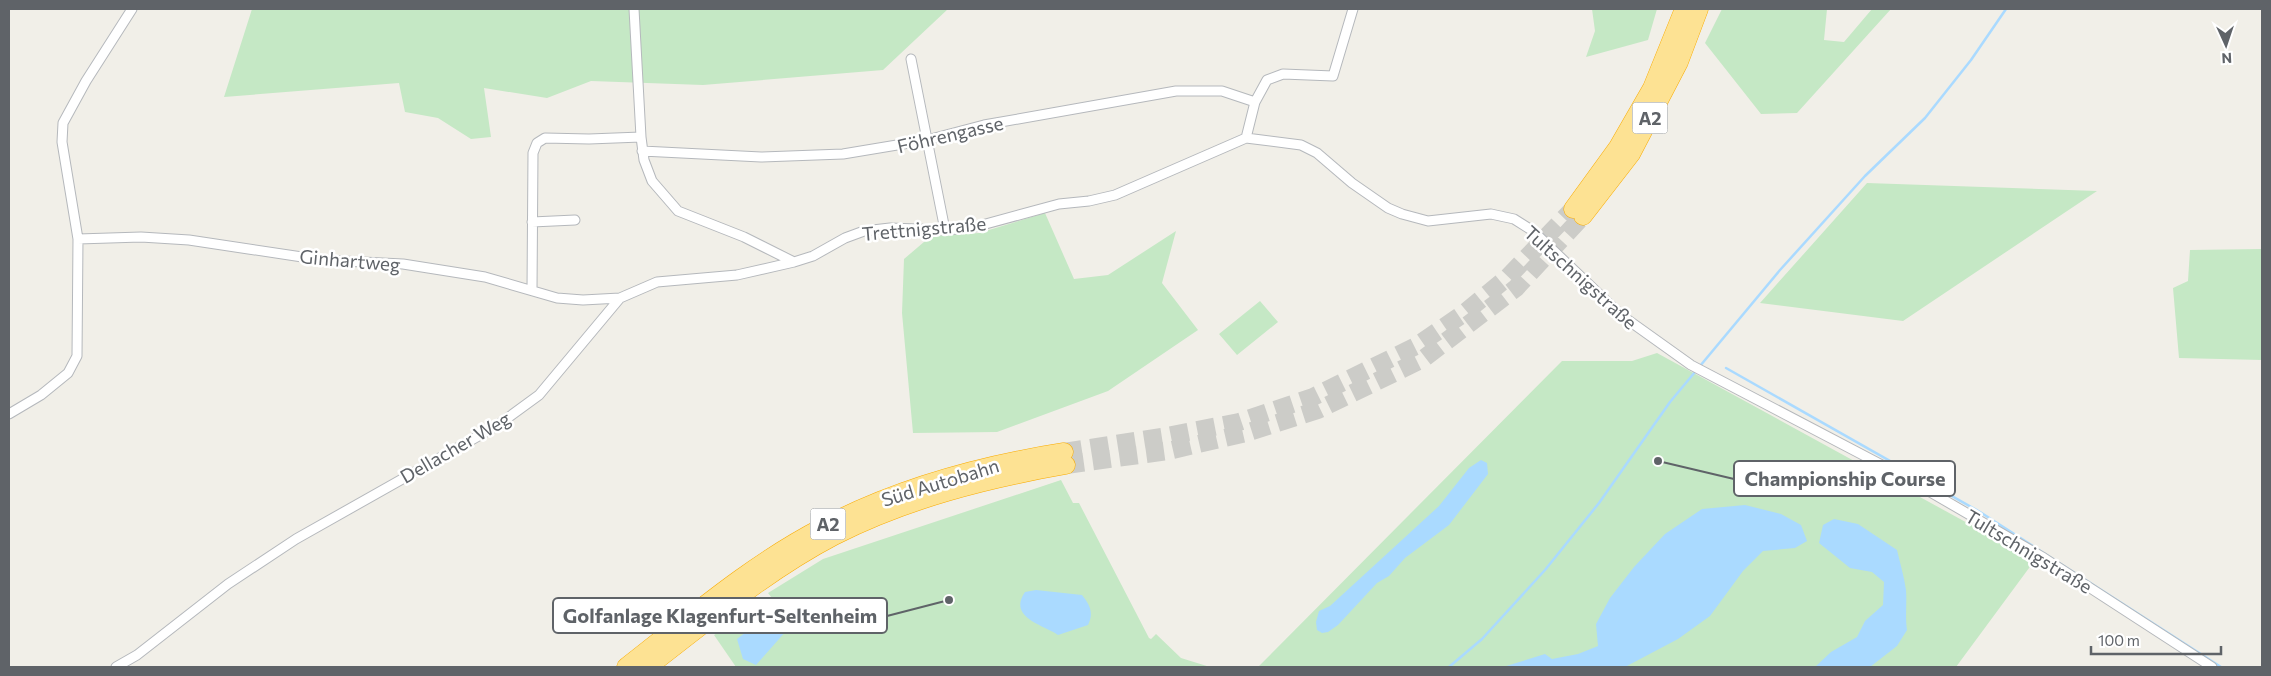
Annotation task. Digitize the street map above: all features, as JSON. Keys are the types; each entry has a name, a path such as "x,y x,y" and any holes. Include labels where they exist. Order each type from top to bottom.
{"highway":[{"name":"A2","path":"1684,9 1652,88 1578,213 1631,154 1679,62 1699,9"},
{"name":"Süd Autobahn","path":"626,667 772,557 822,527 875,502 925,483 1007,462 1065,459 934,495 887,512 834,536 782,567 721,610 648,667"}],"street":[{"path":"9,414 42,394 68,373 77,356 78,239 62,142 63,123 86,81 132,9"},
{"path":"634,9 642,151 646,168 652,181 678,211 744,237 794,262"},
{"path":"1246,138 1254,102 1267,80 1283,74 1333,76 1353,9"},
{"path":"911,59 945,230"},
{"name":"Föhrengasse","path":"642,151 730,157 822,156 860,152 926,140 984,125 1176,91 1222,91 1254,102"},
{"path":"532,290 533,153 537,143 545,138 589,139 641,136"},
{"name":"Trettnigstraße","path":"794,262 812,256 845,238 864,231 890,228 945,230 982,226 1059,204 1089,201 1115,195 1246,138"},
{"name":"Tultschnigstraße","path":"1246,138 1301,145 1317,153 1352,184 1388,208 1402,214 1428,221 1491,214 1514,219 1533,231 1621,315 1691,365 1901,475 2036,553 2212,667"},
{"path":"532,222 574,220"},
{"name":"Ginhartweg","path":"78,239 141,237 189,240 322,260 403,264 485,276 544,295 574,299 620,298"},
{"name":"Dellacher Weg","path":"116,667 137,656 228,584 296,539 498,425 539,394 620,298 657,282 737,275 794,262"}],"green space":[{"path":"252,9 948,9 883,70 703,85 591,81 547,98 484,88 491,137 471,139 438,118 405,112 399,83 224,97"},
{"path":"1592,9 1657,9 1648,40 1586,57 1595,31"},
{"path":"1722,9 1827,9 1824,40 1844,42 1872,9 1891,9 1797,113 1761,114 1705,43"},
{"path":"1867,183 2097,191 1903,321 1760,303"},
{"path":"1045,213 1074,279 1108,275 1176,231 1162,283 1198,330 1108,391 997,432 913,433 902,313 904,259 931,236 979,233"},
{"path":"2262,249 2262,360 2179,358 2173,288 2188,281 2190,250"},
{"path":"1260,301 1278,322 1237,355 1219,334"},
{"path":"1657,353 2035,560 1956,667 1258,667 1562,361 1632,361"},
{"path":"1061,480 1073,503 1079,503 1149,638 1151,639 1156,634 1181,658 1210,667 736,667 714,635 772,598 768,593 823,559"}],"water":[{"path":"1481,460 1487,463 1488,474 1449,525 1405,558 1389,576 1377,583 1338,625 1328,632 1322,633 1317,630 1316,622 1319,611 1330,606 1439,506 1469,468"},
{"path":"1745,505 1781,514 1801,525 1807,541 1795,548 1763,551 1743,571 1710,616 1678,639 1625,667 1503,667 1545,654 1552,659 1578,654 1598,646 1596,624 1610,598 1634,567 1665,534 1702,509"},
{"path":"1834,519 1858,524 1897,550 1902,570 1906,590 1907,630 1897,646 1870,667 1815,667 1831,652 1857,637 1865,621 1883,605 1884,582 1872,572 1850,568 1819,543 1823,525"},
{"path":"1036,590 1082,595 1090,609 1091,617 1088,625 1058,635 1030,620 1021,608 1021,601 1025,592"},
{"path":"782,612 794,622 756,665 743,659 737,639 763,619"}],"waterway":[{"path":"1449,667 1482,639 1545,570 1599,503 1670,402 1780,270 1865,176 1925,118 1971,60 2006,9"},
{"path":"1726,368 1980,512 2221,667"}],"tunnel":[{"path":"1064,452 1167,436 1239,422 1313,397 1416,346 1463,314 1508,277 1573,209"},
{"path":"1066,465 1168,451 1246,433 1318,410 1423,359 1516,288 1583,216"}],"place":[{"name":"Championship Course","path":"1658,461"},
{"name":"Golfanlage Klagenfurt-Seltenheim","path":"949,600"}]}
